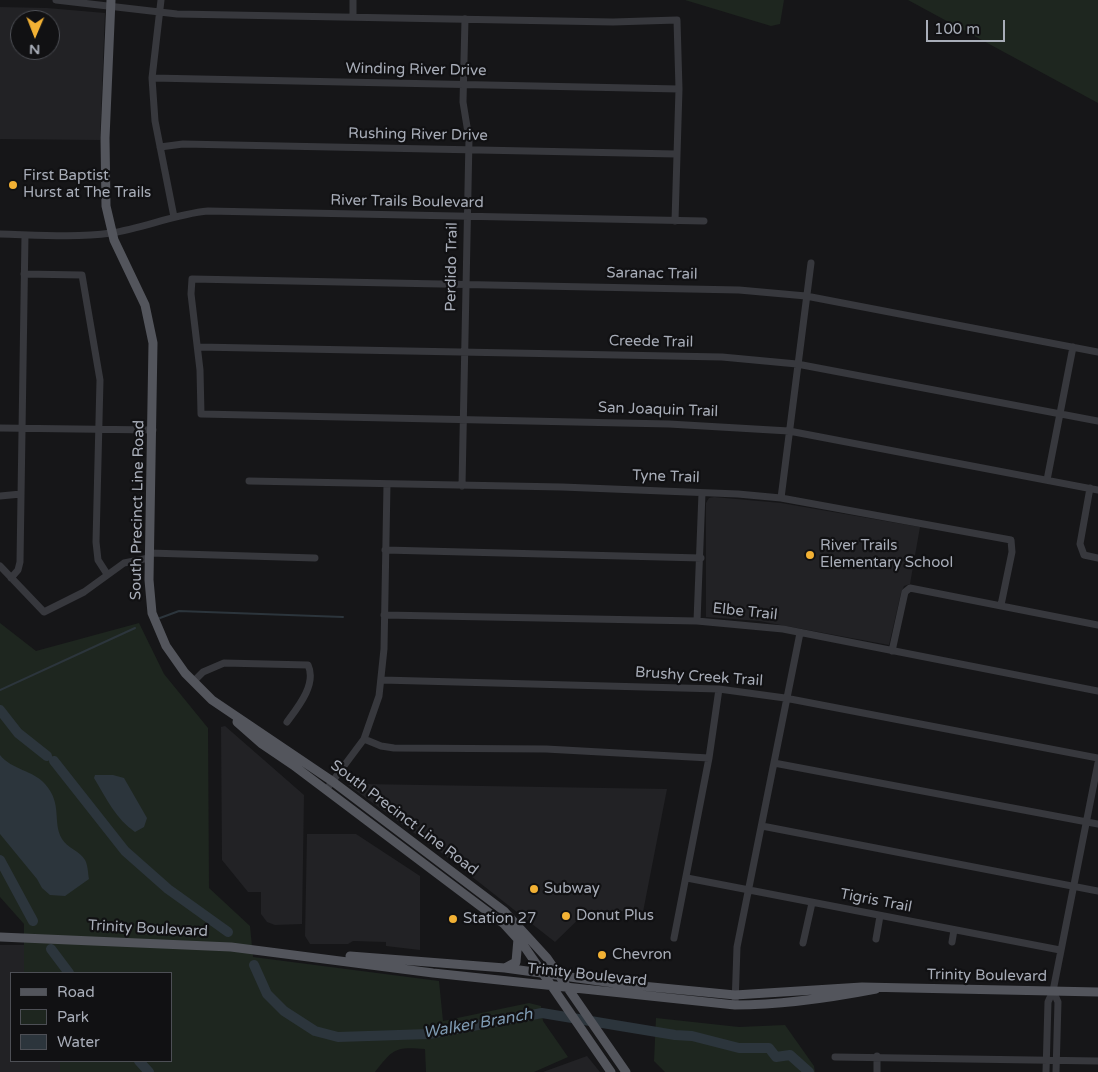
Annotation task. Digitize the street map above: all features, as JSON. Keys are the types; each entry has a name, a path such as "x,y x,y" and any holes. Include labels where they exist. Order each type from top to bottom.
{"main road":[{"name":"South Precinct Line Road","path":"111,3 105,183 106,206 112,233 146,305 152,331 154,371 149,556 152,613 166,646 178,665 212,700 332,781 463,880 504,912 527,933 626,1072"},
{"path":"212,700 262,744 492,914 518,939 611,1072"},
{"path":"377,829 387,831 440,871 447,868"},
{"path":"455,888 463,880"},
{"name":"Trinity Boulevard","path":"0,937 166,944 295,954 356,956 505,968 621,984 735,995 862,987 876,989 1098,992"},
{"path":"505,968 516,962 518,939"},
{"name":"Trinity Boulevard","path":"295,954 433,973 735,1005 769,1005 810,1001 876,989"}],"street":[{"path":"56,0 111,3 160,12 613,22 677,20 679,89 675,220"},
{"path":"162,0 152,78 160,147 174,216"},
{"path":"353,0 354,17"},
{"name":"Perdido Trail","path":"462,486 469,150 463,85 465,19"},
{"name":"Winding River Drive","path":"152,78 679,89"},
{"name":"Rushing River Drive","path":"160,147 184,144 676,154"},
{"name":"River Trails Boulevard","path":"0,234 86,235 112,233 151,225 174,216 208,211 704,221"},
{"path":"12,578 18,570 20,562 25,235"},
{"path":"781,498 811,263"},
{"path":"24,274 82,275 99,370 97,548 98,560 107,574"},
{"name":"Saranac Trail","path":"198,347 191,294 192,279 739,290 806,296 1098,352"},
{"name":"Creede Trail","path":"198,347 722,357 797,364 1098,421"},
{"name":"San Joaquin Trail","path":"198,347 201,414 688,424 789,431 1094,489"},
{"path":"1047,480 1073,347"},
{"path":"0,428 152,430"},
{"name":"Tyne Trail","path":"249,481 562,487 702,492 781,498 1011,540 1012,552 1001,605"},
{"path":"326,790 364,739 375,710 382,680 387,484"},
{"path":"1094,489 1080,544 1084,555 1098,558"},
{"path":"697,621 701,558 702,492"},
{"path":"0,496 21,494"},
{"path":"385,550 701,558"},
{"path":"0,566 44,612 84,592 124,563 149,556 316,558"},
{"path":"892,651 905,592 910,588 1098,625"},
{"name":"Elbe Trail","path":"384,616 697,621 750,625 1098,691"},
{"path":"735,1005 737,947 762,826 785,698 800,633"},
{"path":"194,681 203,672 224,664 304,664 310,668 311,677 307,690 287,722"},
{"name":"Brushy Creek Trail","path":"382,680 719,689 785,698 1098,758"},
{"path":"674,938 709,758 719,689"},
{"path":"364,739 381,746 394,748 555,750 709,758"},
{"path":"774,762 1098,824"},
{"path":"1046,1072 1048,1002 1053,991 1098,763"},
{"path":"762,826 1098,891"},
{"name":"Tigris Trail","path":"686,878 1060,950"},
{"path":"803,943 812,903"},
{"path":"876,939 880,916"},
{"path":"952,942 954,930"},
{"path":"1053,991 1058,1002 1056,1072"},
{"path":"877,1056 877,1072"},
{"path":"834,1057 877,1056 1098,1062"}],"shaded area":[{"path":"0,7 47,8 105,13 100,140 0,139"},
{"name":"River Trails Elementary School","path":"709,498 781,503 920,527 910,584 904,586 901,593 889,645 759,621 706,617 706,503"},
{"path":"225,726 304,795 302,924 275,925 267,922 261,914 261,892 248,892 222,860 221,727"},
{"path":"348,785 667,789 643,912 588,910 555,942 443,854"},
{"path":"307,834 356,834 420,876 420,950 386,946 386,942 353,941 348,944 310,944 305,936"},
{"path":"0,945 24,945 24,972 10,972 10,1062 60,1062 60,1072 0,1072"},
{"path":"587,1056 600,1072 543,1072"}],"green space":[{"path":"685,0 784,0 780,24 771,26"},
{"path":"908,0 1098,0 1098,103"},
{"path":"0,623 36,651 139,623 164,674 208,728 209,888 250,926 253,957 439,981 443,1021 529,1003 541,1006 543,1021 568,1057 534,1072 426,1072 425,1049 407,1048 391,1054 375,1072 60,1072 60,1062 172,1062 172,972 24,972 24,924 0,897"},
{"path":"656,1018 739,1027 785,1025 814,1066 815,1072 665,1072 654,1061"}],"water":[{"path":"0,755 10,764 35,776 45,784 54,799 59,833 62,839 80,854 86,862 89,879 65,896 50,895 42,888 37,879 0,834"},
{"path":"95,775 113,775 124,778 147,818 144,827 135,832 122,821 94,778"}],"waterway":[{"path":"160,618 179,611 343,617"},
{"path":"0,690 135,628"},
{"name":"Walker Branch","path":"0,710 18,733 47,756"},
{"name":"Walker Branch","path":"54,761 125,851 168,889 228,932"},
{"path":"0,860 33,921"},
{"path":"51,949 68,972"},
{"name":"Walker Branch","path":"254,965 267,994 284,1011 315,1031 338,1037 429,1034 542,1013 675,1035 692,1036 739,1048 769,1048 776,1057 790,1055 809,1072"},
{"path":"140,1062 149,1072"}],"place":[{"name":"First Baptist Hurst at The Trails","path":"13,185"},
{"name":"River Trails Elementary School","path":"810,555"},
{"name":"Subway","path":"534,889"},
{"name":"Donut Plus","path":"566,916"},
{"name":"Station 27","path":"453,919"},
{"name":"Chevron","path":"602,955"}]}
